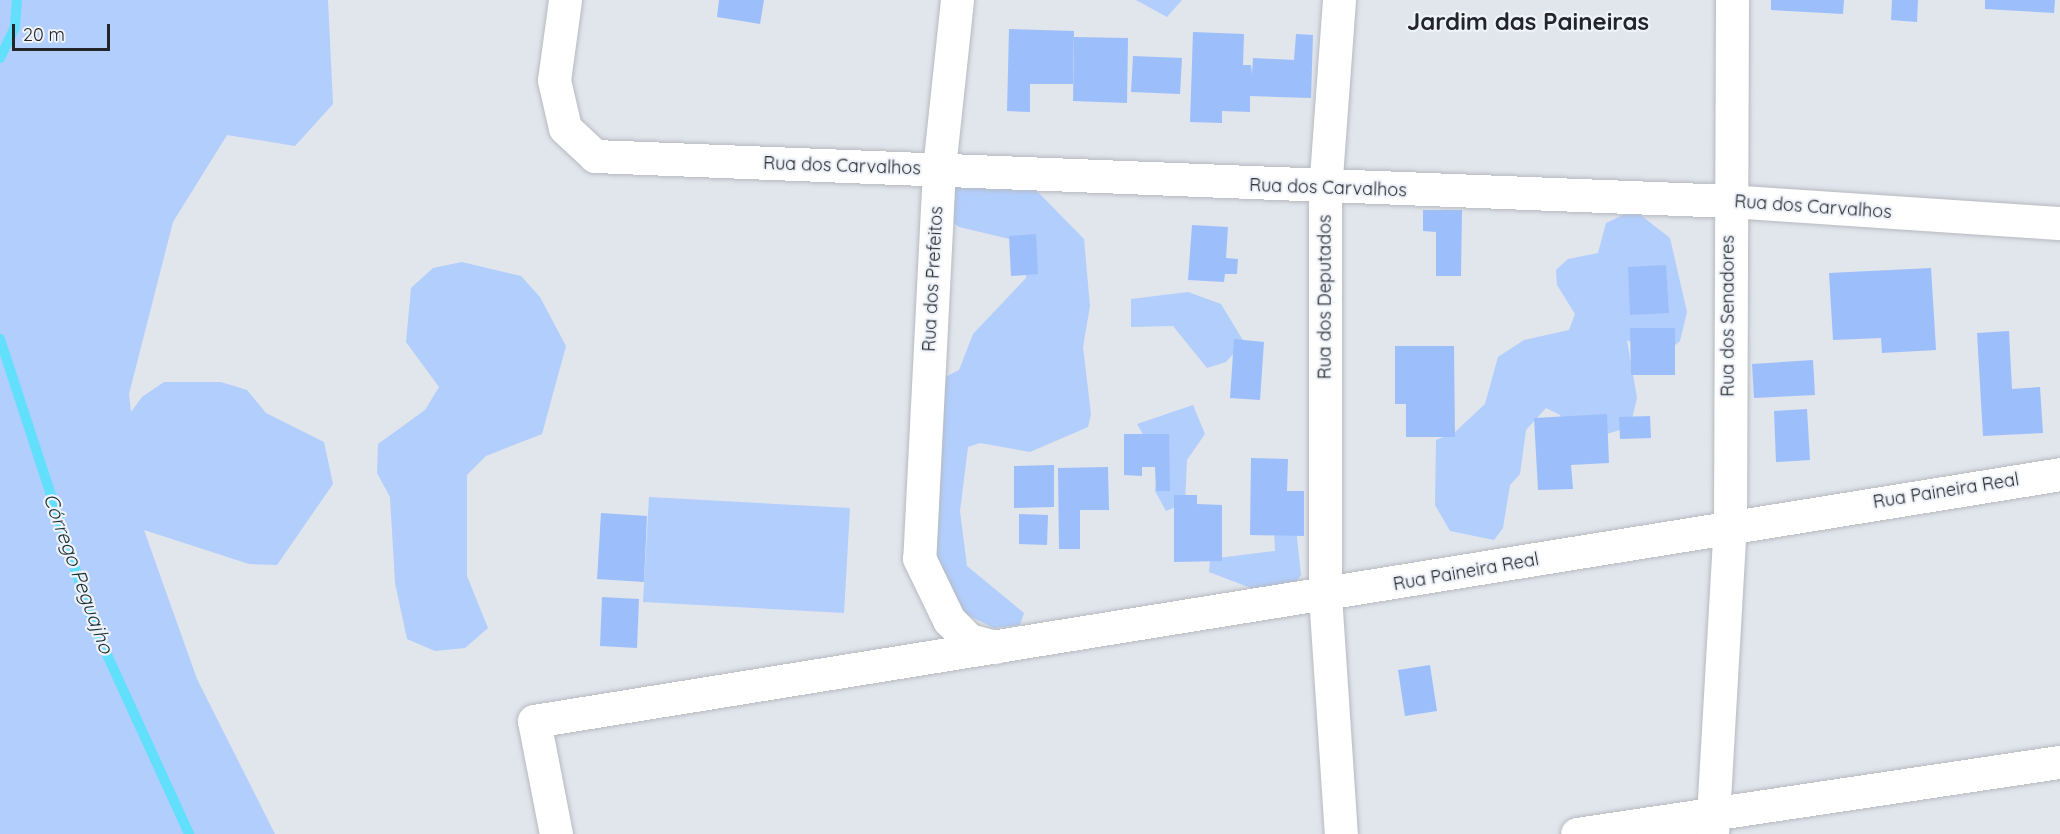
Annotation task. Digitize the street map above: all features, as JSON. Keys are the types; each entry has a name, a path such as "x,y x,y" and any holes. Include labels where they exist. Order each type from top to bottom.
{"street":[{"name":"Rua dos Carvalhos","path":"565,0 554,80 565,128 595,156 939,169 1325,189 1728,201 2060,223"},
{"name":"Rua dos Prefeitos","path":"919,558 939,169 957,0"},
{"name":"Rua dos Deputados","path":"1340,0 1325,189 1325,595 1341,834"},
{"name":"Rua dos Senadores","path":"1712,823 1730,524 1728,201 1732,0"},
{"name":"Rua Paineira Real","path":"919,558 949,620 969,640 995,647 1325,595 1730,524 2060,474"},
{"path":"556,834 534,721 995,647"},
{"path":"1577,834 1712,823 2060,762"}],"shaded area":[{"path":"0,0 328,0 333,104 295,146 227,135 173,222 129,394 131,412 142,397 164,382 221,382 247,390 266,413 324,442 333,484 277,565 249,564 144,530 197,679 275,834 0,834"},
{"path":"1136,0 1182,0 1167,17"},
{"path":"1030,184 1084,239 1090,306 1083,347 1091,414 1088,427 1030,452 980,443 968,447 960,511 967,566 1024,613 1020,625 994,628 937,600 908,456 937,381 959,370 973,334 1026,278 1022,242 959,227 949,219 947,195 956,186"},
{"path":"1634,210 1670,238 1687,312 1680,341 1668,351 1653,354 1627,340 1637,398 1630,427 1576,443 1560,415 1546,408 1526,430 1520,474 1510,485 1503,528 1494,540 1450,531 1435,505 1436,440 1455,432 1485,404 1498,357 1524,340 1569,330 1575,314 1557,285 1556,270 1568,259 1598,253 1606,223"},
{"path":"462,262 521,276 540,297 566,346 542,434 486,456 467,475 467,576 488,628 465,648 435,651 407,639 395,583 390,497 377,473 378,444 425,410 439,387 406,342 411,288 433,268"},
{"path":"1188,292 1221,304 1244,342 1226,362 1207,368 1173,326 1131,327 1131,299"},
{"path":"1193,405 1205,434 1187,460 1185,503 1166,511 1155,491 1160,464 1137,424"},
{"path":"649,497 850,508 844,613 643,602"},
{"path":"1296,528 1301,575 1285,601 1209,572 1210,559 1275,551 1274,533"}],"building":[{"path":"719,0 764,0 760,24 717,17"},
{"path":"1771,0 1844,0 1843,14 1771,10"},
{"path":"1892,0 1918,0 1917,22 1891,20"},
{"path":"1985,0 2055,0 2054,13 1985,9"},
{"path":"1009,29 1074,31 1073,84 1030,84 1030,112 1007,111"},
{"path":"1193,32 1244,34 1243,65 1251,65 1252,74 1253,58 1294,60 1296,34 1313,35 1311,98 1250,96 1250,112 1222,111 1222,123 1190,122"},
{"path":"1074,37 1128,38 1127,103 1073,101"},
{"path":"1133,56 1182,58 1180,94 1131,92"},
{"path":"1423,210 1462,210 1461,276 1436,276 1436,232 1423,231"},
{"path":"1192,225 1228,227 1226,258 1238,259 1237,274 1225,274 1224,282 1188,280"},
{"path":"1036,234 1038,274 1011,276 1009,236"},
{"path":"1666,265 1669,313 1630,315 1628,267"},
{"path":"1931,268 1936,350 1882,353 1881,338 1833,340 1829,273"},
{"path":"1630,328 1675,328 1675,375 1631,375"},
{"path":"2009,331 2012,389 2040,387 2043,433 1983,436 1977,333"},
{"path":"1234,339 1264,342 1260,400 1230,398"},
{"path":"1395,346 1454,346 1455,437 1406,437 1406,404 1395,404"},
{"path":"1813,360 1815,395 1754,398 1752,364"},
{"path":"1807,409 1810,460 1776,462 1774,411"},
{"path":"1607,414 1609,463 1571,465 1573,489 1538,490 1534,418"},
{"path":"1650,416 1651,438 1620,439 1619,417"},
{"path":"1124,434 1169,434 1170,491 1156,491 1155,467 1142,467 1142,476 1124,475"},
{"path":"1251,458 1288,459 1287,491 1304,491 1304,536 1250,535"},
{"path":"1054,465 1054,507 1014,508 1014,466"},
{"path":"1108,467 1109,510 1080,510 1080,549 1059,549 1058,468"},
{"path":"1174,495 1197,495 1197,504 1222,505 1222,561 1174,562"},
{"path":"601,513 647,516 644,582 597,579"},
{"path":"1019,514 1048,515 1047,545 1019,544"},
{"path":"602,597 639,599 637,648 600,646"},
{"path":"1430,665 1437,711 1405,716 1398,670"}],"waterway":[{"name":"Córrego Peguajho","path":"0,58 15,27 17,0"},
{"name":"Córrego Peguajho","path":"0,339 93,624 189,834"}],"district":[{"name":"Jardim das Paineiras","path":"1528,22"}]}
